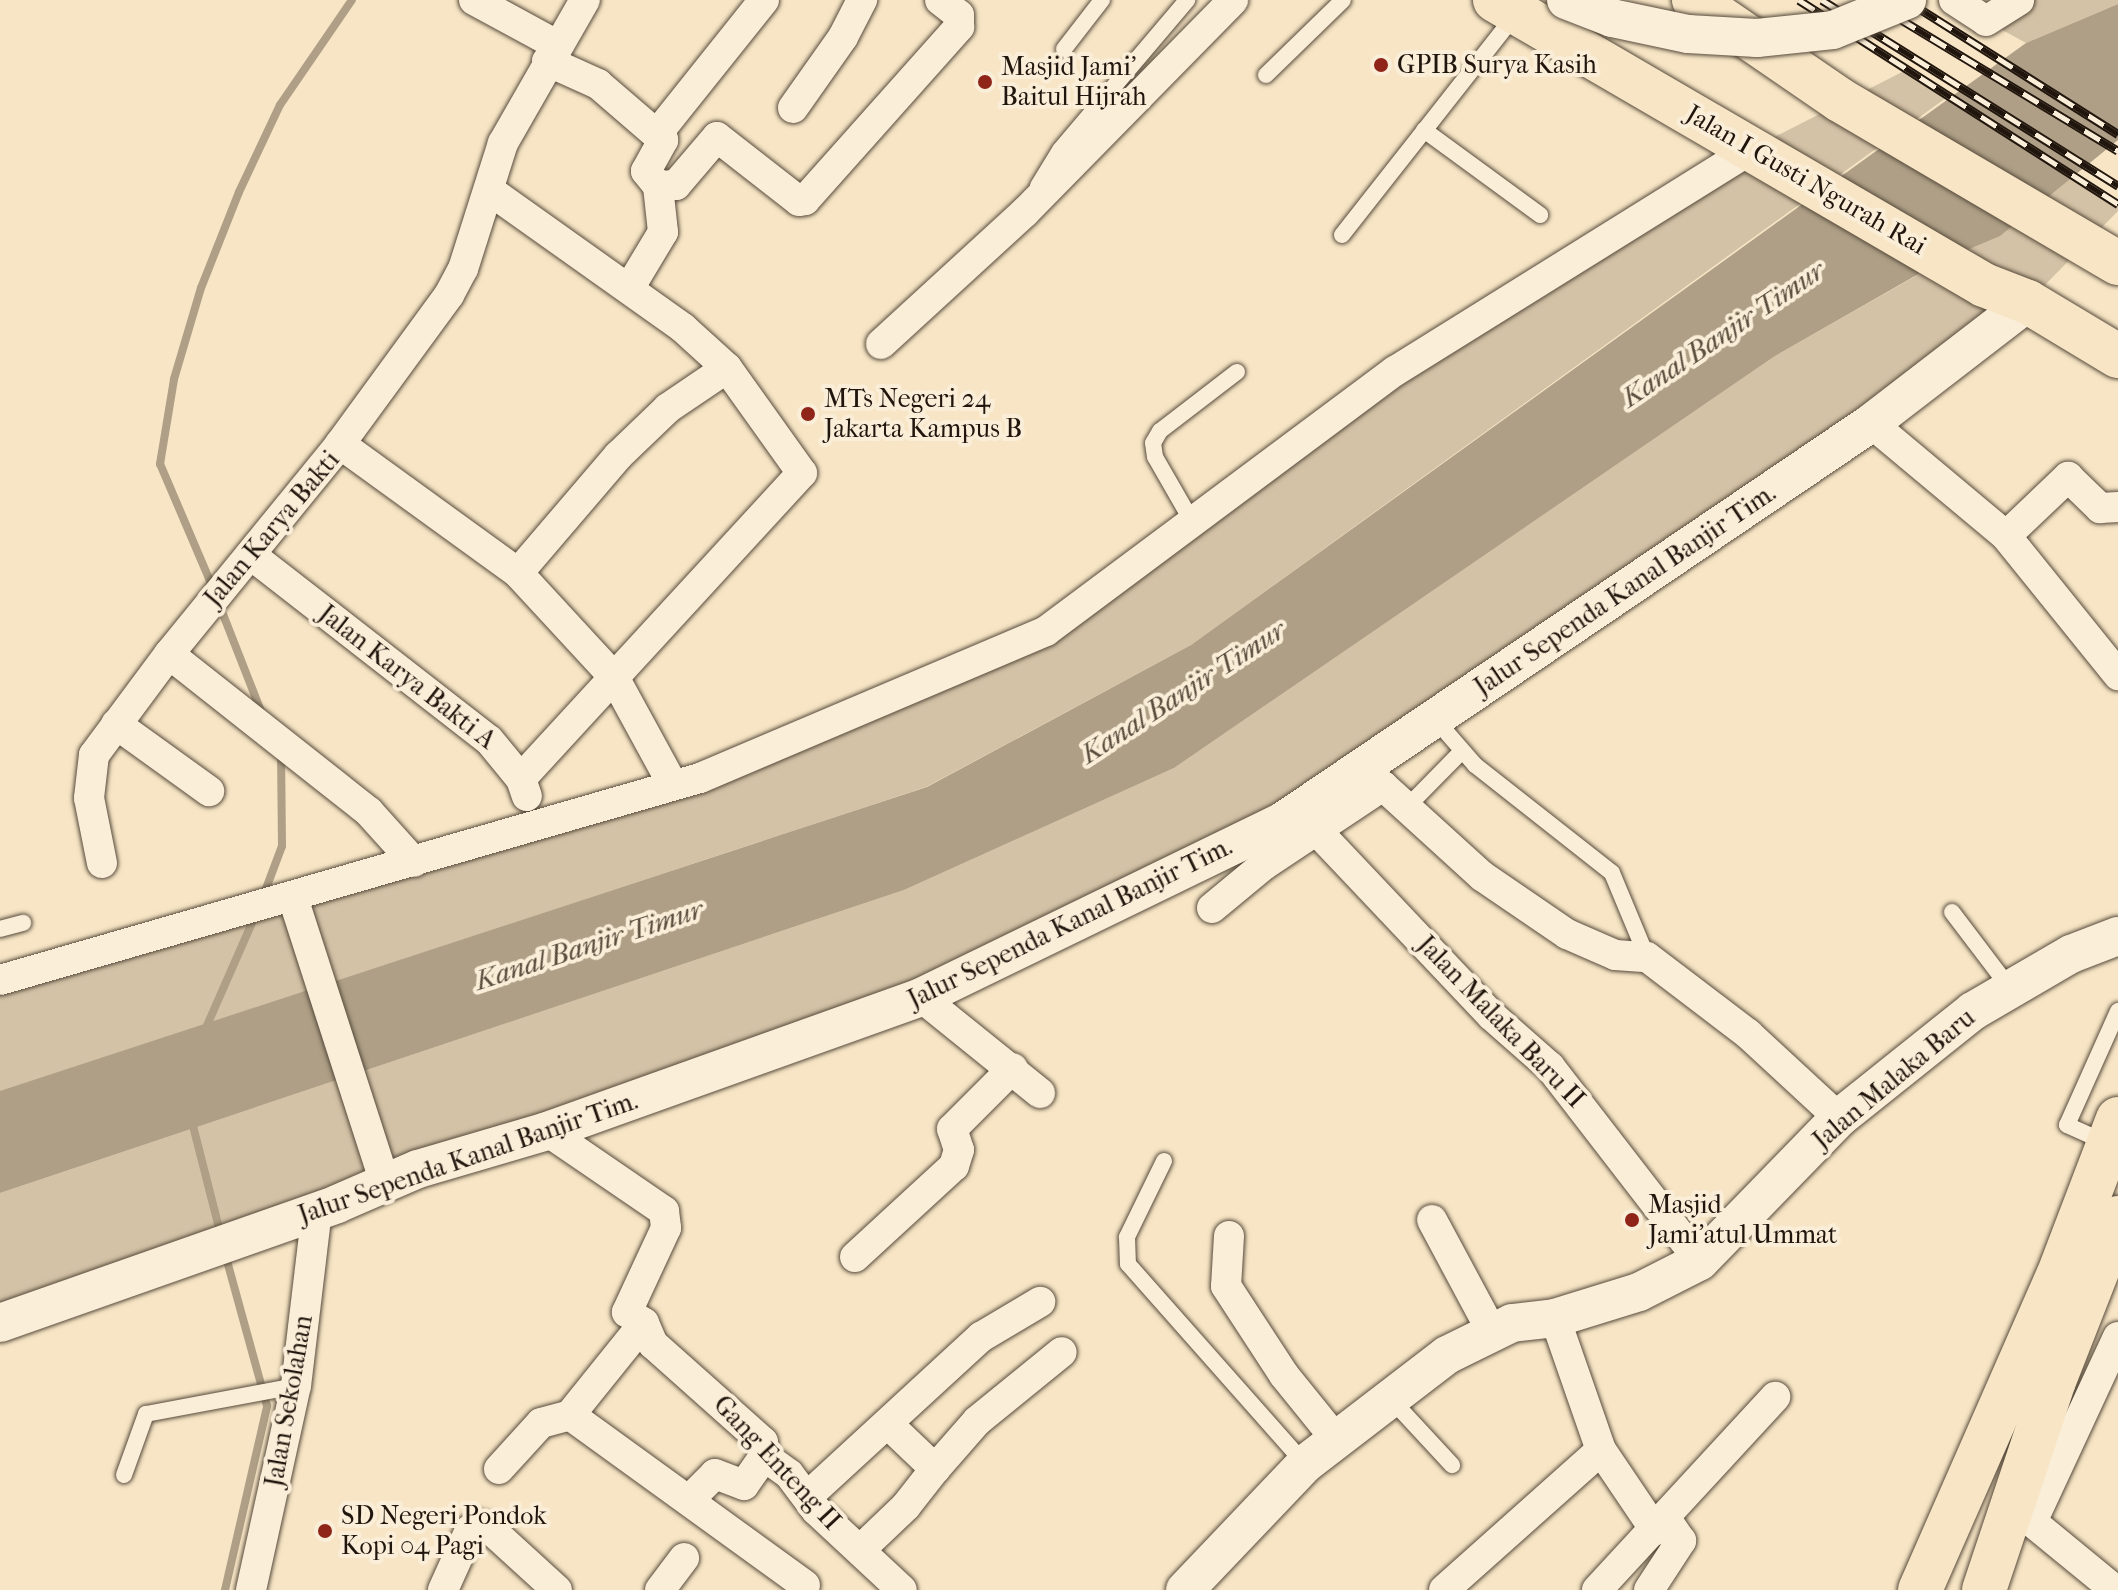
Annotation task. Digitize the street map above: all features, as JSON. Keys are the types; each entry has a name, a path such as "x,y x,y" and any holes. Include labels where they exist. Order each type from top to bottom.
{"main road":[{"path":"1694,0 1840,100 2118,263"},
{"name":"Jalan I Gusti Ngurah Rai","path":"1507,6 1984,285 2028,302 2118,356"},
{"path":"1920,1590 2058,1276 2113,1131"},
{"path":"1984,1590 2054,1381 2118,1218"}],"street":[{"path":"474,0 598,84 663,140"},
{"path":"340,444 449,295 489,190 503,143 585,0"},
{"path":"630,287 663,232 658,186 646,169 663,140 661,129 764,0"},
{"path":"793,108 843,37 862,0"},
{"path":"658,186 676,185 717,137 799,201 805,200 959,27 959,15 940,0"},
{"path":"881,344 1025,212 1233,0"},
{"path":"1566,0 1612,18 1688,34 1757,38 1833,30 1907,0"},
{"path":"1954,0 1986,21 2019,0"},
{"path":"0,980 233,915 296,909 414,862 535,821 673,785 1046,631 1395,371 1760,153"},
{"path":"489,190 630,287 727,368 802,473 521,779"},
{"name":"Jalur Sependa Kanal Banjir Tim.","path":"0,1323 317,1210 381,1172 547,1131 921,997 1283,821 1871,423 2028,302"},
{"path":"518,573 618,456 668,408 727,368"},
{"path":"1871,423 2006,536 2118,675"},
{"name":"Jalan Karya Bakti","path":"102,863 87,777 94,755 169,654 340,444 518,573 614,677 673,785"},
{"path":"2006,536 2068,477 2100,508 2118,507"},
{"name":"Jalan Karya Bakti A","path":"251,555 489,740 521,779 535,821"},
{"path":"169,654 369,812 414,862"},
{"path":"116,724 209,791"},
{"path":"1212,908 1264,865 1383,786 1482,876 1567,934 1615,955 1647,957 1748,1034 1839,1118"},
{"name":"Jalan Malaka Baru II","path":"1318,832 1492,1016 1550,1067 1700,1261"},
{"path":"296,909 381,1172"},
{"name":"Jalan Malaka Baru","path":"1185,1590 1305,1464 1388,1396 1447,1355 1512,1323 1555,1318 1639,1292 1700,1261 1839,1118 2009,987 2071,954 2118,936"},
{"path":"921,997 1013,1068 1040,1093"},
{"path":"855,1257 954,1166 959,1150 952,1129 1013,1068"},
{"name":"Gang Enteng II","path":"547,1131 664,1211 666,1228 627,1312 644,1323 653,1344 763,1442 764,1456 809,1495 816,1510 902,1590"},
{"name":"Jalan Sekolahan","path":"251,1590 317,1210"},
{"path":"1432,1220 1492,1332"},
{"path":"1229,1236 1226,1286 1284,1375 1335,1438"},
{"path":"809,1495 889,1425 981,1337 1040,1302"},
{"path":"1555,1318 1601,1450 1660,1524 1681,1541 1649,1590"},
{"path":"499,1469 541,1423 570,1415 644,1323"},
{"path":"2115,1590 2032,1522 2118,1337"},
{"path":"860,1550 977,1421 1062,1352"},
{"path":"1597,1590 1775,1397"},
{"path":"570,1415 805,1585"},
{"path":"889,1425 935,1469"},
{"path":"1444,1590 1601,1450"},
{"path":"690,1499 715,1474 744,1485 764,1456"},
{"path":"443,1590 470,1530 479,1525 489,1528 557,1590"},
{"path":"660,1590 684,1558"}],"lane":[{"path":"1064,49 1102,0"},
{"path":"1025,212 1060,150 1187,0"},
{"path":"1266,75 1343,0"},
{"path":"1342,235 1424,130 1507,6"},
{"path":"1424,130 1540,215"},
{"path":"1193,523 1155,457 1153,443 1160,431 1237,372"},
{"path":"1435,719 1462,751 1612,873 1647,957"},
{"path":"1407,807 1462,751"},
{"path":"1952,912 2009,987"},
{"path":"0,929 23,923"},
{"path":"2113,1131 2067,1125 2118,1011"},
{"path":"1164,1161 1127,1237 1128,1264 1305,1464"},
{"path":"124,1475 146,1414 284,1389"},
{"path":"1388,1396 1452,1465"}],"shaded area":[{"path":"2019,0 2118,0 2118,4 2026,43 1986,21"},
{"path":"1908,69 1950,95 1191,645 926,787 0,1092 0,980 697,779 1046,631 1395,371 1753,148"},
{"path":"2072,176 2118,204 2118,211 2028,302 1327,792 921,997 0,1323 0,1193 904,890 1174,768 1775,356 1944,260"}],"water":[{"name":"Kanal Banjir Timur","path":"2118,4 2118,140 2000,236 1943,260 1775,356 1174,768 904,890 0,1193 0,1091 927,787 1191,645 2026,43"}],"waterway":[{"path":"213,588 160,464 174,379 201,288 239,192 280,105 352,0"},
{"path":"219,604 262,714"},
{"path":"264,894 282,846 281,756"},
{"path":"205,1030 256,914"},
{"path":"192,1122 221,1236"},
{"path":"225,1253 267,1406 225,1590"}],"railway":[{"path":"1799,0 2118,204"},
{"path":"1822,0 2118,186"},
{"path":"1869,0 2118,151"},
{"path":"1906,0 2118,134"}],"place":[{"name":"GPIB Surya Kasih","path":"1381,65"},
{"name":"Masjid Jami' Baitul Hijrah","path":"985,82"},
{"name":"MTs Negeri 24 Jakarta Kampus B","path":"808,414"},
{"name":"Masjid Jami'atul Ummat","path":"1632,1220"},
{"name":"SD Negeri Pondok Kopi 04 Pagi","path":"325,1531"}]}
